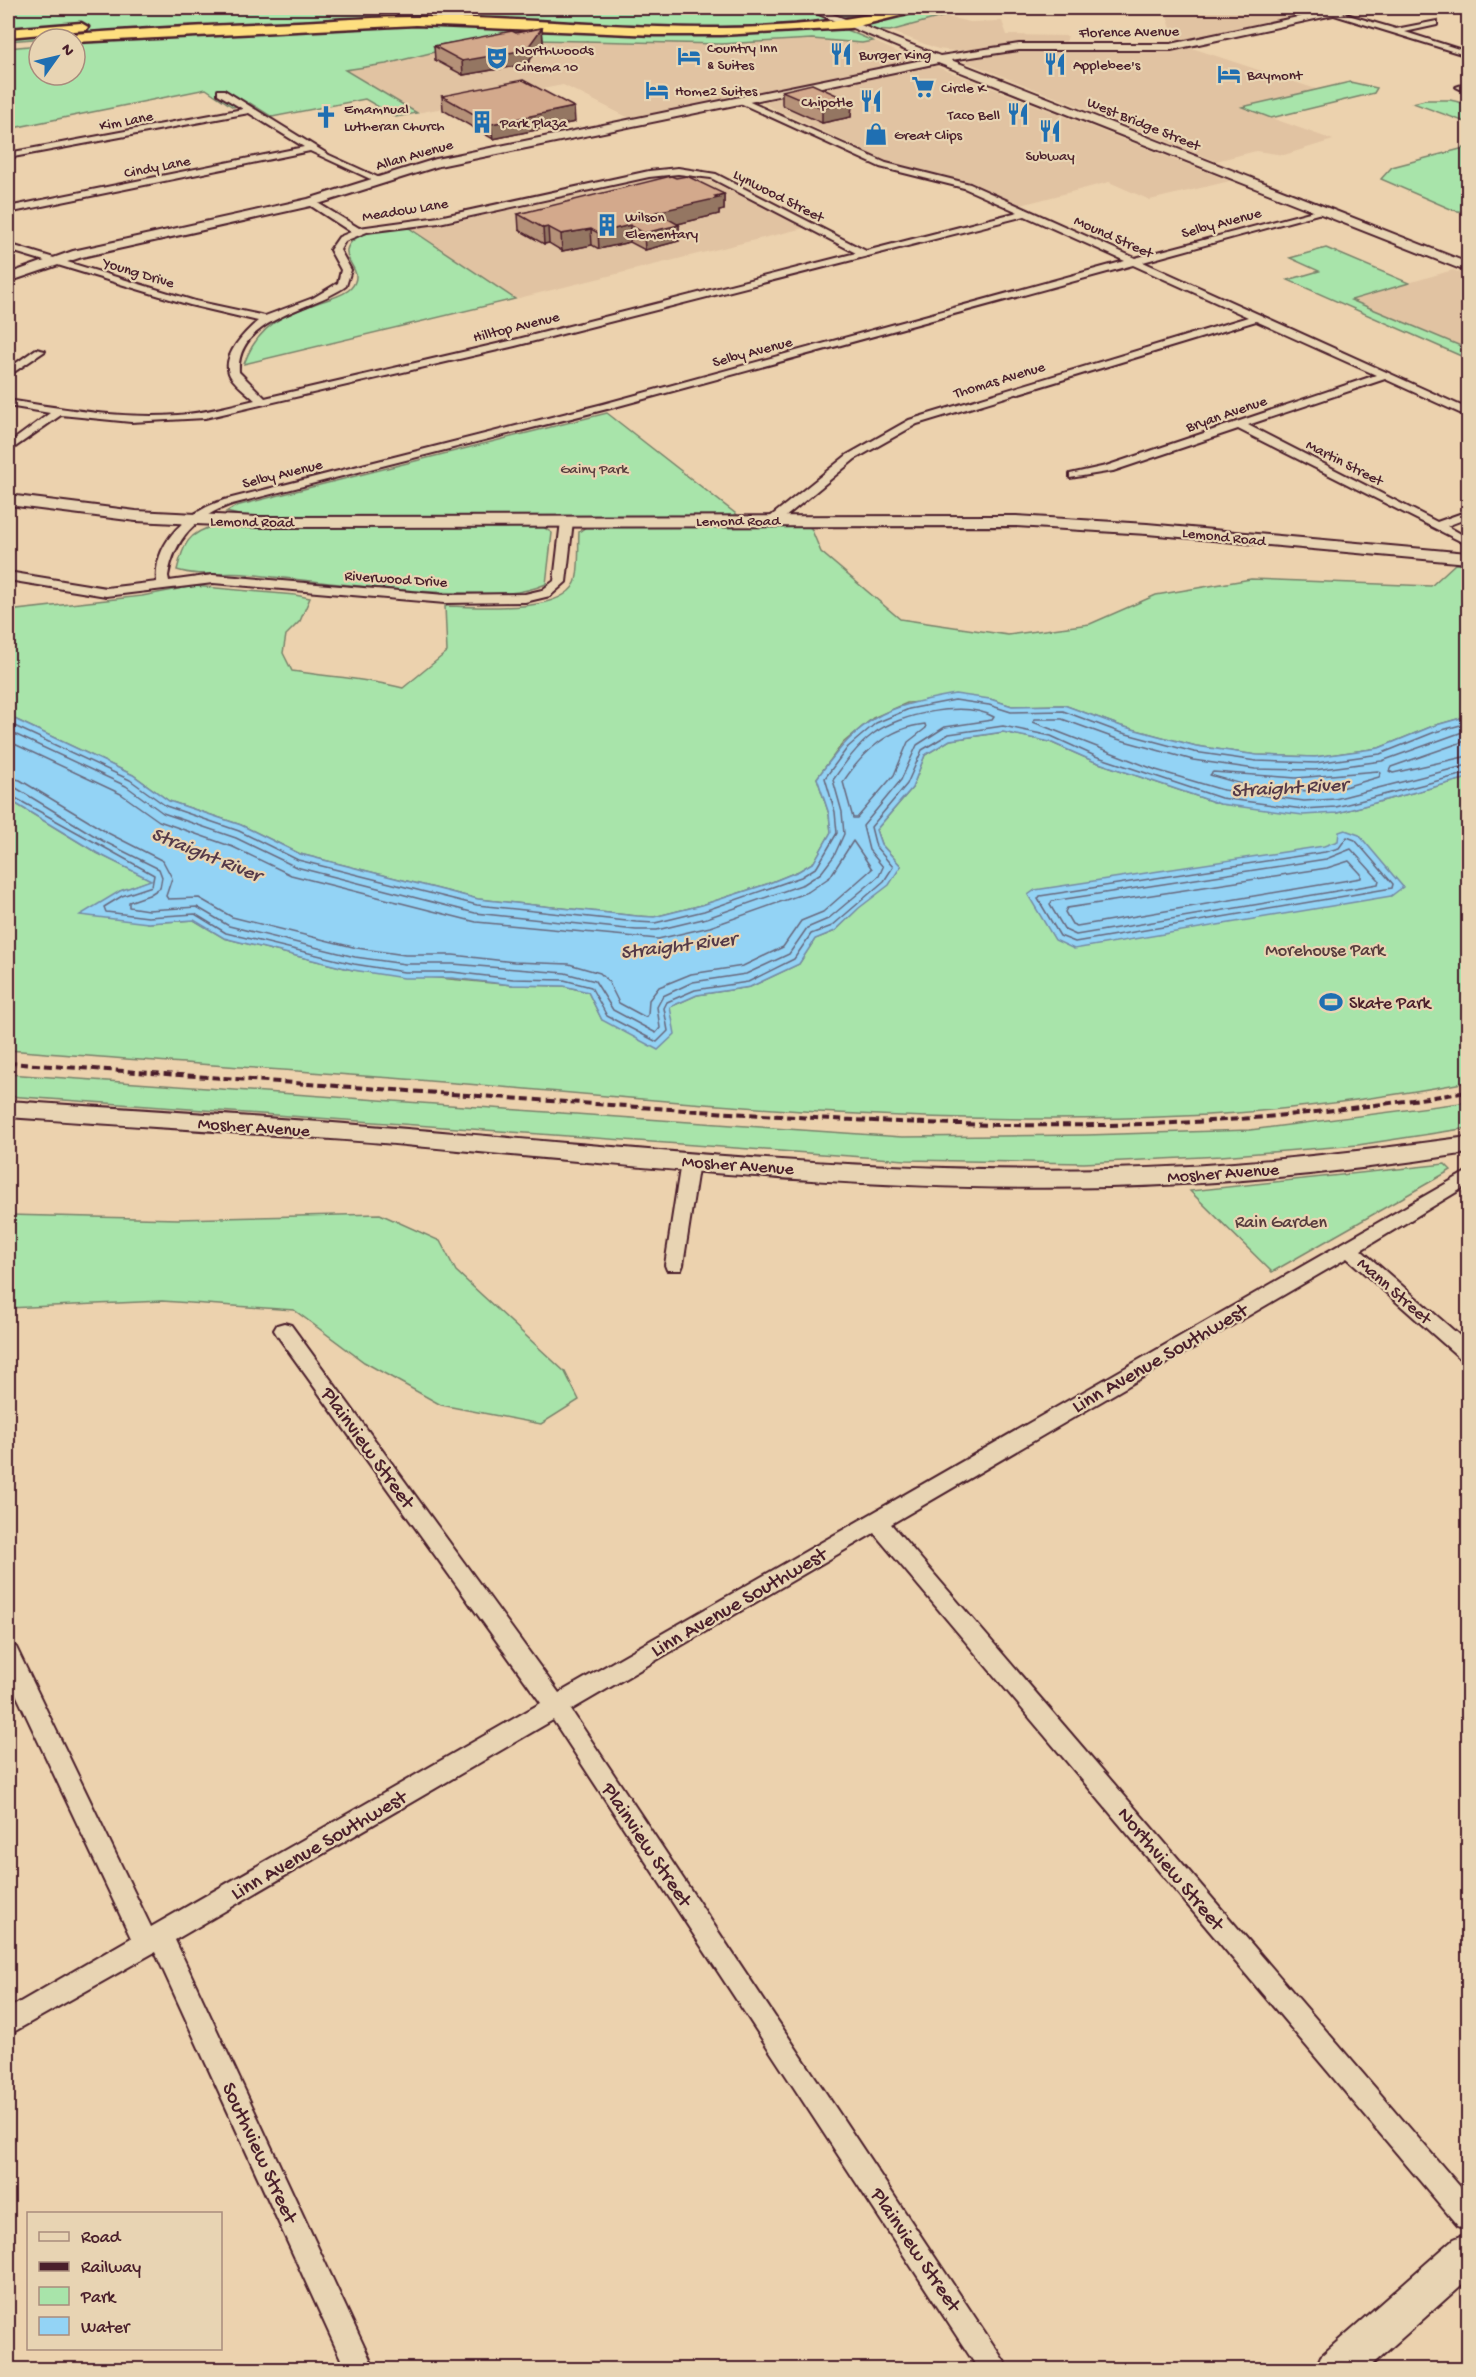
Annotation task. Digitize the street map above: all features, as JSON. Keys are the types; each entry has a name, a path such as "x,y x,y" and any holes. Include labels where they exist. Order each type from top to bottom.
{"highway":[{"path":"160,32 386,21 470,22 678,31 850,24 914,8"},
{"path":"87,37 462,9"},
{"path":"8,33 285,12"},
{"path":"142,23 224,15"},
{"path":"8,43 27,41"}],"street":[{"name":"West Bridge Street","path":"809,8 1468,268"},
{"name":"Florence Avenue","path":"939,59 1002,48 1171,48 1352,8"},
{"path":"1334,12 1468,54"},
{"path":"1396,31 1434,23"},
{"name":"Allan Avenue","path":"8,278 53,261 311,202 436,163 939,59"},
{"path":"221,92 340,165 381,180"},
{"name":"Mound Street","path":"743,101 883,165 954,182 1468,412"},
{"name":"Kim Lane","path":"8,156 249,110"},
{"name":"Cindy Lane","path":"8,210 312,148"},
{"name":"Meadow Lane","path":"262,402 239,380 233,365 248,334 264,319 328,294 343,284 346,270 334,250 342,239 357,231 379,226 439,220 649,174 678,171"},
{"name":"Lynwood Street","path":"678,171 713,176 865,254"},
{"path":"311,202 357,231"},
{"name":"Selby Avenue","path":"190,519 228,502 607,406 1322,210"},
{"name":"Hilltop Avenue","path":"8,403 110,419 150,421 197,417 515,343 1026,213"},
{"name":"Young Drive","path":"8,247 193,303 264,319"},
{"name":"Thomas Avenue","path":"774,520 851,457 913,422 1258,317"},
{"path":"8,373 40,351"},
{"name":"Bryan Avenue","path":"1074,476 1109,469 1387,375"},
{"path":"8,449 59,411"},
{"name":"Martin Street","path":"1239,425 1468,542"},
{"name":"Lemond Road","path":"8,500 79,510 190,519 291,522 956,519 1067,523 1468,558"},
{"path":"1437,526 1468,514"},
{"path":"164,584 162,568 165,557 190,519"},
{"name":"Riverwood Drive","path":"8,576 106,592 213,579 408,598 525,598 546,593 560,582 567,521"},
{"name":"Mosher Avenue","path":"8,1109 354,1133 690,1162 934,1176 1119,1178 1259,1171 1468,1145"},
{"path":"674,1265 690,1162"},
{"name":"Linn Avenue Southwest","path":"8,2023 1348,1249 1468,1177"},
{"name":"Mann Street","path":"1348,1249 1468,1354"},
{"name":"Plainview Street","path":"284,1330 556,1706 996,2370"},
{"name":"Northview Street","path":"876,1521 1468,2216"},
{"name":"Southview Street","path":"8,1654 153,1939 361,2370"},
{"path":"1335,2370 1468,2253"}],"shaded area":[{"path":"1161,8 1327,8 1175,42 1165,9"},
{"path":"943,16 970,22 1002,21 1007,35 1068,36 1065,45 1012,44 954,51 938,49 890,31"},
{"path":"487,39 721,44 812,39 862,43 873,41 913,59 811,83 629,118 563,85 417,113 343,70 386,64"},
{"path":"1192,48 1316,89 1243,108 1333,140 1284,155 1256,151 1216,161 964,61 974,56 1015,50 1159,52"},
{"path":"922,66 935,66 1230,181 1150,200 1109,182 1021,205 971,182 895,165 760,102"},
{"path":"686,175 707,179 804,228 515,299 409,228 443,225 661,176"},
{"path":"1453,270 1468,276 1468,349 1350,300"}],"green space":[{"path":"8,8 974,8 890,31 844,29 873,41 862,43 812,39 721,44 487,39 386,64 345,70 417,113 396,117 365,99 272,117 250,103 233,107 206,89 8,129 8,48 27,46 27,87 87,87 87,42 337,25 449,24 582,30 562,26 470,22 244,23 87,35 87,27 27,27 27,40 8,41"},
{"path":"1350,82 1377,88 1374,93 1271,118 1242,107"},
{"path":"1425,100 1450,100 1468,104 1468,123 1413,103"},
{"path":"1468,147 1468,213 1453,210 1381,179 1392,167"},
{"path":"409,228 515,299 244,364 257,339 274,322 342,294 351,288 356,277 347,250 356,238 374,231"},
{"path":"1326,248 1409,283 1351,300 1468,349 1468,359 1288,280 1319,271 1290,258"},
{"name":"Gainy Park","path":"607,413 740,517 351,518 243,516 226,512 236,506"},
{"path":"215,526 543,527 552,533 546,584 525,591 483,594 407,590 245,574 202,574 177,570 188,541 199,532"},
{"path":"806,526 811,528 821,552 900,619 1008,635 1090,624 1156,595 1251,579 1431,586 1455,564 1468,565 1468,716 1433,726 1379,748 1315,757 1256,755 1196,746 1121,726 1064,705 1012,706 990,699 907,703 873,718 843,743 817,778 829,814 831,832 814,862 767,884 702,905 654,917 478,899 300,854 241,825 169,801 133,775 8,716 8,611 142,596 194,586 295,595 310,598 300,621 286,635 283,653 292,671 403,688 447,652 445,606 495,607 535,604 552,600 566,593 577,578 579,532 586,527"},
{"name":"Morehouse Park","path":"1004,732 1050,742 1093,761 1220,804 1337,813 1468,778 1468,1082 1362,1099 1255,1111 1097,1119 1011,1119 751,1108 432,1081 8,1050 8,799 97,853 152,880 120,891 148,923 194,920 224,938 353,970 513,985 564,986 588,992 602,1020 670,1007 697,995 750,987 799,964 815,939 835,931 901,866 881,844 876,830 912,788 925,755 950,740"},
{"path":"8,1074 902,1137 1250,1130 1468,1102 1468,1128 1358,1145 1221,1156 1084,1163 906,1160 8,1096"},
{"name":"Rain Garden","path":"1445,1164 1451,1170 1272,1272 1190,1191"},
{"path":"380,1214 440,1241 456,1271 565,1372 579,1400 541,1424 441,1405 364,1362 294,1310 162,1301 8,1308 8,1215 178,1219"}],"water":[{"name":"Straight River","path":"955,694 990,699 1012,706 1064,705 1121,726 1196,746 1257,755 1315,757 1379,748 1433,726 1468,716 1468,778 1337,813 1303,815 1220,804 1093,761 1050,742 1003,732 950,740 925,755 912,788 876,830 881,844 901,866 889,885 859,908 835,931 815,939 799,964 750,987 697,995 670,1007 675,1034 658,1050 602,1020 588,992 564,986 513,985 452,978 404,978 353,970 224,938 194,920 148,923 80,915 120,891 151,880 97,853 8,799 8,716 133,775 169,801 241,825 300,854 478,899 654,917 702,905 767,884 814,862 831,832 829,814 817,778 833,757 861,728 875,718 908,704"},
{"path":"1345,830 1359,835 1403,887 1391,896 1074,949 1055,940 1028,895 1035,890 1324,846 1338,841 1339,832"}],"building":[{"path":"542,28 526,50 462,61 434,46 512,31 516,33"},
{"path":"523,80 574,107 491,124 442,96"},
{"path":"812,84 852,102 822,108 782,91"},
{"path":"671,176 676,178 687,176 724,194 715,196 719,198 656,212 679,225 644,233 630,225 598,233 591,229 561,234 548,227 543,228 518,214"}],"railway":[{"path":"8,1063 711,1112 1001,1125 1146,1124 1227,1120 1348,1108 1468,1092"}],"place":[{"name":"Burger King","path":"841,54"},
{"name":"Country Inn & Suites","path":"689,56"},
{"name":"Northwoods Cinema 10","path":"497,58"},
{"name":"Applebee's","path":"1055,64"},
{"name":"Baymont","path":"1229,74"},
{"name":"Circle K","path":"923,87"},
{"name":"Home2 Suites","path":"657,90"},
{"name":"Chipotle","path":"871,101"},
{"name":"Taco Bell","path":"1018,114"},
{"name":"Emamnual Lutheran Church","path":"326,117"},
{"name":"Park Plaza","path":"482,122"},
{"name":"Subway","path":"1050,131"},
{"name":"Great Clips","path":"876,134"},
{"name":"Wilson Elementary","path":"607,225"},
{"name":"Skate Park","path":"1331,1002"}]}
